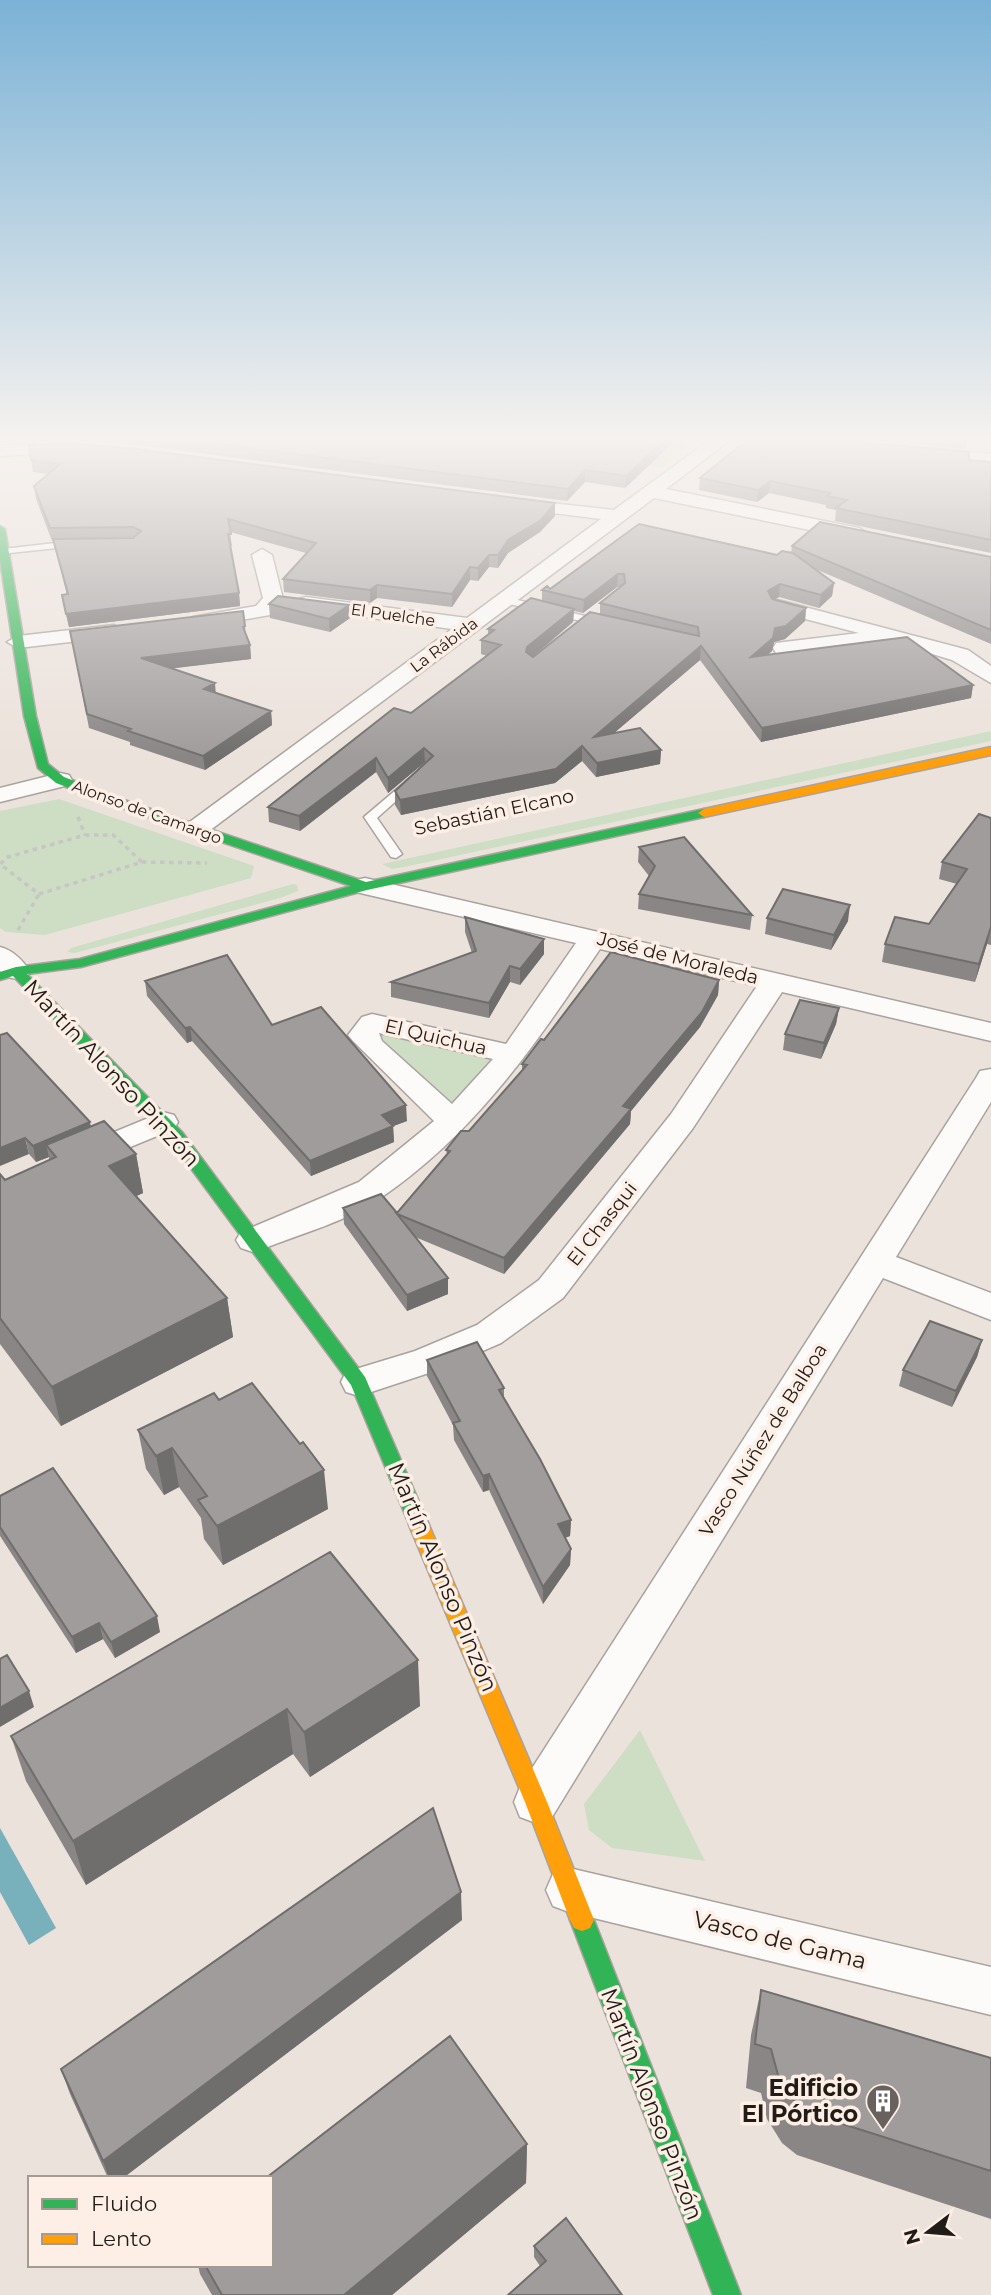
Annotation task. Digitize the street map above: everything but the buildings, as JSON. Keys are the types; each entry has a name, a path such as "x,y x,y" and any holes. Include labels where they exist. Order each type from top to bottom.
{"street":[{"name":"Alonso de Camargo","path":"2,543 4,580 36,747 42,765 60,780 320,873 360,875"},
{"name":"La Rábida","path":"196,829 582,543"},
{"path":"176,624 263,611 273,599 262,555"},
{"name":"El Puelche","path":"273,599 471,625"},
{"path":"778,606 894,635 960,655 991,676"},
{"path":"18,642 135,628"},
{"path":"784,648 894,635"},
{"path":"5,967 81,963 360,875 991,751"},
{"path":"0,796 60,780"},
{"name":"Sebastián Elcano","path":"377,859 403,853"},
{"path":"296,879 320,873 360,875"},
{"name":"José de Moraleda","path":"360,875 594,937 991,1032"},
{"name":"El Quichua","path":"253,1240 327,1211 370,1190 453,1122 513,1055 594,937"},
{"path":"5,967 50,949"},
{"name":"Martín Alonso Pinzón","path":"5,967 163,1122 359,1382 536,1802 719,2291"},
{"name":"El Chasqui","path":"359,1382 428,1360 489,1334 551,1289 682,1121 775,981"},
{"name":"El Quichua","path":"453,1122 372,1047 363,1035 372,1023 513,1055"},
{"name":"Vasco Núñez de Balboa","path":"536,1802 991,1078"},
{"path":"61,1166 163,1122"},
{"path":"874,1261 991,1307"},
{"name":"Vasco de Gama","path":"569,1890 991,1991"}],"lane":[{"path":"3,552 87,543"},
{"path":"505,600 591,616 613,626"},
{"path":"576,629 591,616"},
{"path":"403,853 370,817 425,769"}],"path":[{"path":"18,930 39,894 142,862 113,835 86,835 8,857 0,864 39,894"}],"green space":[{"path":"991,731 991,741 409,866 392,869 382,864"},
{"path":"59,799 254,866 251,878 45,935 6,932 0,928 0,811"},
{"path":"297,885 298,891 280,898 75,953 67,952 71,948"},
{"path":"376,1028 501,1058 453,1110 380,1045"},
{"path":"640,1730 705,1861 612,1848 589,1830 584,1804"}],"water":[{"path":"0,1828 56,1928 29,1945 0,1892"}],"traffic: fast":[{"path":"2,543 30,716 42,765 60,780 120,803 365,886"},
{"path":"1,976 16,971 81,963 365,886 704,813"},
{"path":"16,971 176,1136 359,1382 419,1525"},
{"path":"582,1920 727,2295"}],"traffic: slow":[{"path":"704,813 991,751"},
{"path":"419,1525 536,1802 582,1920"}],"place":[{"name":"Edificio El Pórtico","path":"883,2131"}]}
